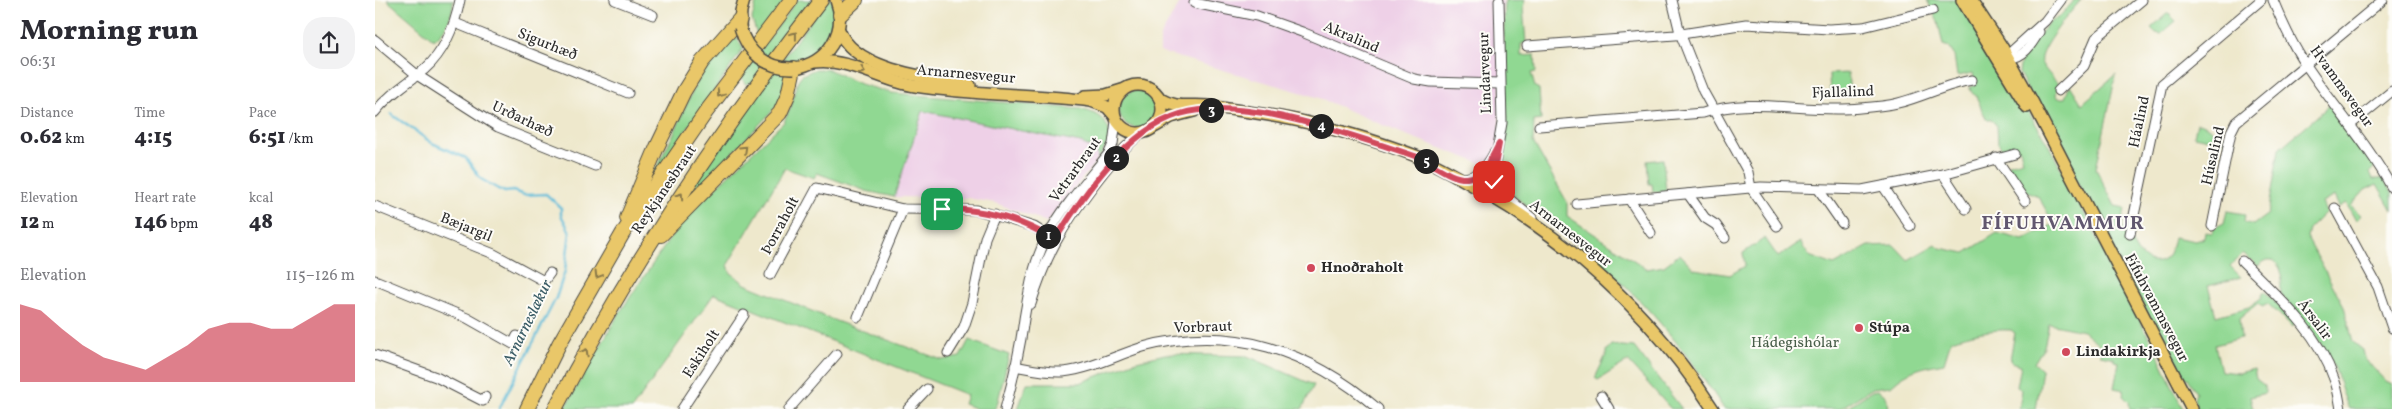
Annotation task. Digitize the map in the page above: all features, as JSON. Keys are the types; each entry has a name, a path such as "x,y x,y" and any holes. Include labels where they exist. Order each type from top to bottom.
{"highway":[{"name":"Reykjanesbraut","path":"527,409 559,344 623,233 706,112 791,0"},
{"name":"Reykjanesbraut","path":"555,409 595,334 644,251 767,69 821,0"},
{"path":"838,7 856,0"},
{"path":"623,233 639,190 684,91 702,62 741,11"},
{"path":"644,251 773,122 785,104 794,68"}],"main road":[{"name":"Fífuhvammsvegur","path":"1962,0 2006,74 2053,144"},
{"name":"Fífuhvammsvegur","path":"1971,0 2008,58 2192,408"},
{"path":"815,62 830,48 839,30 838,7"},
{"name":"Arnarnesvegur","path":"741,11 749,47 759,58 772,65 794,68 825,61 845,64 880,77 913,86 1091,101 1107,107 1115,118"},
{"path":"1973,18 1982,27 1997,51 2008,58 2005,66 2006,74"},
{"name":"Arnarnesvegur","path":"839,30 847,46 859,55 916,75 1017,91 1097,96 1122,90"},
{"path":"1143,85 1155,91 1160,99 1162,114 1155,126 1142,133 1129,132 1115,118 1115,101 1122,90 1130,86 1143,85"},
{"name":"Arnarnesvegur","path":"1160,99 1173,105 1208,106 1283,117 1354,136 1420,158 1460,178 1512,208 1549,233 1587,263 1624,300"},
{"name":"Arnarnesvegur","path":"1155,126 1181,113 1219,109"},
{"name":"Arnarnesvegur","path":"1385,147 1454,181 1510,213 1547,238 1643,317 1683,365 1713,409"}],"street":[{"path":"375,112 388,98 417,75 437,54 455,23 460,0"},
{"path":"615,0 653,15"},
{"name":"Lindarvegur","path":"1499,0 1502,122 1494,173 1497,188 1549,233"},
{"path":"1672,0 1680,33 1713,110 1747,172 1751,188 1777,226"},
{"path":"2008,58 2013,50 2045,21 2061,0"},
{"path":"2057,91 2084,66 2096,38 2142,0"},
{"name":"Háalind","path":"2131,234 2162,84 2261,0"},
{"name":"Hvammsvegur","path":"2273,0 2286,31 2305,64 2369,149 2392,188"},
{"name":"Húsalind","path":"2212,226 2231,132 2236,122 2383,0"},
{"name":"Akralind","path":"1194,3 1257,16 1302,32 1414,79 1431,82 1500,84"},
{"path":"1527,46 1680,33 1746,24 1829,29 1863,27 1933,10"},
{"name":"Sigurhæð","path":"455,23 628,93"},
{"name":"Urðarhæð","path":"375,40 417,75 498,127 595,166"},
{"name":"Fjallalind","path":"1539,126 1703,113 1739,105 1829,109 1860,108 1899,103 1972,80"},
{"path":"2350,125 2392,91"},
{"name":"Vetrarbraut","path":"1005,409 1033,274 1069,202 1109,153 1113,144 1115,118"},
{"name":"Vetrarbraut","path":"1051,238 1067,221 1108,167 1142,133"},
{"name":"Lindarvegur","path":"1460,178 1470,177 1485,169 1499,144"},
{"path":"1577,204 1774,186 1819,190 1862,190 1943,174 2015,154"},
{"path":"1996,158 2025,201"},
{"path":"1943,174 1966,209"},
{"path":"1883,186 1910,226"},
{"name":"Þorraholt","path":"770,275 817,188 903,209 963,208 995,214 1034,227 1051,238"},
{"path":"1819,190 1842,223"},
{"path":"1689,194 1705,218 1716,225 1725,238"},
{"path":"1629,199 1651,233"},
{"name":"Bæjargil","path":"375,206 494,254 545,281"},
{"path":"2335,208 2378,287 2392,328"},
{"path":"858,316 903,209"},
{"path":"948,354 964,327 972,302 985,238 995,214"},
{"name":"Ársalir","path":"2242,261 2300,322 2320,350 2334,378 2341,409"},
{"path":"375,280 467,318 513,344 517,336"},
{"name":"Eskiholt","path":"683,409 744,315"},
{"name":"Vorbraut","path":"1015,366 1047,372 1064,372 1144,347 1186,340 1233,340 1269,347 1317,365 1358,392 1378,409"},
{"path":"789,409 837,354"},
{"path":"375,355 436,378 483,401 485,397"},
{"path":"908,409 927,389"},
{"path":"1601,396 1609,409"}],"shaded area":[{"path":"1182,0 1503,0 1498,170 1401,133 1317,97 1160,52 1160,36"},
{"path":"923,111 1081,143 1097,150 1098,159 1047,222 995,203 968,198 894,197"}],"green space":[{"path":"387,0 453,0 448,22 434,40"},
{"path":"757,0 785,0 758,38 752,19"},
{"path":"797,0 815,0 753,82 745,84 741,77"},
{"path":"826,0 833,0 837,23 822,53 802,62 782,60"},
{"name":"Hádegishólar","path":"1505,0 1525,0 1523,7 1526,43 1521,44 1521,56 1535,55 1536,72 1531,73 1535,87 1539,89 1541,120 1534,121 1533,142 1567,202 1567,216 1647,269 1664,266 1680,254 1694,269 1730,275 1745,266 1743,253 1765,238 1778,257 1800,242 1809,256 1834,265 1869,246 1894,245 1908,260 1936,244 1940,248 1965,253 1997,233 2023,240 2054,224 2038,196 2024,190 2009,168 2008,164 2023,160 2020,149 2005,152 1998,143 1997,126 1991,119 1986,119 1976,96 1969,88 1976,85 1973,73 1957,76 1954,55 1949,47 1943,45 1938,22 1927,0 1960,0 2048,144 2158,355 2183,409 2130,409 2129,402 2123,396 2124,390 2114,388 2119,362 2114,361 2114,358 2101,355 2100,345 2083,331 2049,324 2044,347 2034,363 2042,370 2036,409 2019,409 2022,390 2017,387 2021,365 2011,362 2010,359 2015,333 2011,330 1996,330 1951,340 1944,363 1909,373 1891,386 1873,388 1839,409 1724,409 1675,341 1638,298 1567,235 1503,188 1499,180 1506,116 1503,57"},
{"path":"2075,0 2081,0 2050,39 2041,56 2041,62 2058,84 2056,95 2058,98 2065,98 2070,85 2082,104 2116,74 2096,169 2115,206 2125,208 2122,227 2136,250 2148,261 2160,262 2164,260 2171,248 2174,237 2196,241 2204,238 2205,232 2212,233 2214,228 2224,223 2227,211 2245,214 2244,222 2253,225 2268,214 2279,149 2330,105 2376,166 2370,172 2373,179 2385,179 2392,193 2392,210 2377,184 2365,190 2351,206 2361,215 2356,221 2346,203 2339,207 2334,196 2322,203 2326,212 2309,229 2307,238 2344,306 2353,342 2363,350 2365,359 2386,382 2392,385 2392,409 2349,409 2337,373 2330,359 2281,294 2282,275 2280,268 2272,260 2265,261 2258,266 2243,253 2230,266 2241,277 2208,286 2216,316 2249,307 2261,298 2264,291 2293,319 2294,325 2293,327 2268,304 2262,307 2258,303 2239,319 2241,338 2215,345 2221,371 2239,373 2254,369 2256,379 2265,386 2265,393 2250,397 2253,409 2198,409 2194,399 2196,393 2170,357 2019,73 2021,60 2048,23 2059,17"},
{"path":"2168,13 2176,21 2161,34 2156,33 2151,28"},
{"path":"737,38 743,49 640,197 672,138 699,78 715,56"},
{"path":"769,69 786,73 780,103 672,216"},
{"path":"816,69 830,70 860,84 892,93 1080,109 1097,115 1105,122 1111,139 1098,159 1097,150 1081,143 923,111 894,197 866,191 817,173 814,178 785,168 728,264 730,272 745,284 836,321 942,360 960,357 969,340 1009,355 997,405 994,409 977,409 964,404 967,395 714,294 632,409 564,409 620,312 677,228 711,192 784,122 791,107 798,80 802,75"},
{"path":"1848,73 1850,96 1830,97 1829,74"},
{"path":"1138,90 1152,95 1157,109 1152,123 1138,128 1124,123 1119,109 1124,95"},
{"path":"2197,123 2201,123 2216,134 2224,137 2223,142 2194,136"},
{"path":"1663,159 1666,191 1653,192 1652,184 1649,184 1647,161"},
{"path":"1611,345 1634,347 1682,409 1671,409 1628,361 1598,380 1595,378 1606,355 1606,351"},
{"path":"1165,354 1247,356 1314,385 1302,409 1018,409 1027,383 1080,383 1133,362"},
{"path":"1878,390 1886,396 1888,409 1844,409 1872,391"}],"waterway":[{"name":"Arnarneslækur","path":"391,114 432,143 466,158 481,179 498,189 524,195 546,194 561,208 561,215 570,232 565,271 556,298 499,409"}],"place":[{"name":"Hnoðraholt","path":"1311,268"},
{"name":"Stúpa","path":"1859,328"},
{"name":"Lindakirkja","path":"2066,352"}],"district":[{"name":"FÍFUHVAMMUR","path":"2063,224"}],"route":[{"path":"942,209 963,208 995,214 1034,227 1055,240 1108,167 1134,139 1181,113 1219,109 1283,117 1354,136 1420,158 1460,178 1470,177 1485,169 1499,144 1494,170 1494,182"}]}
